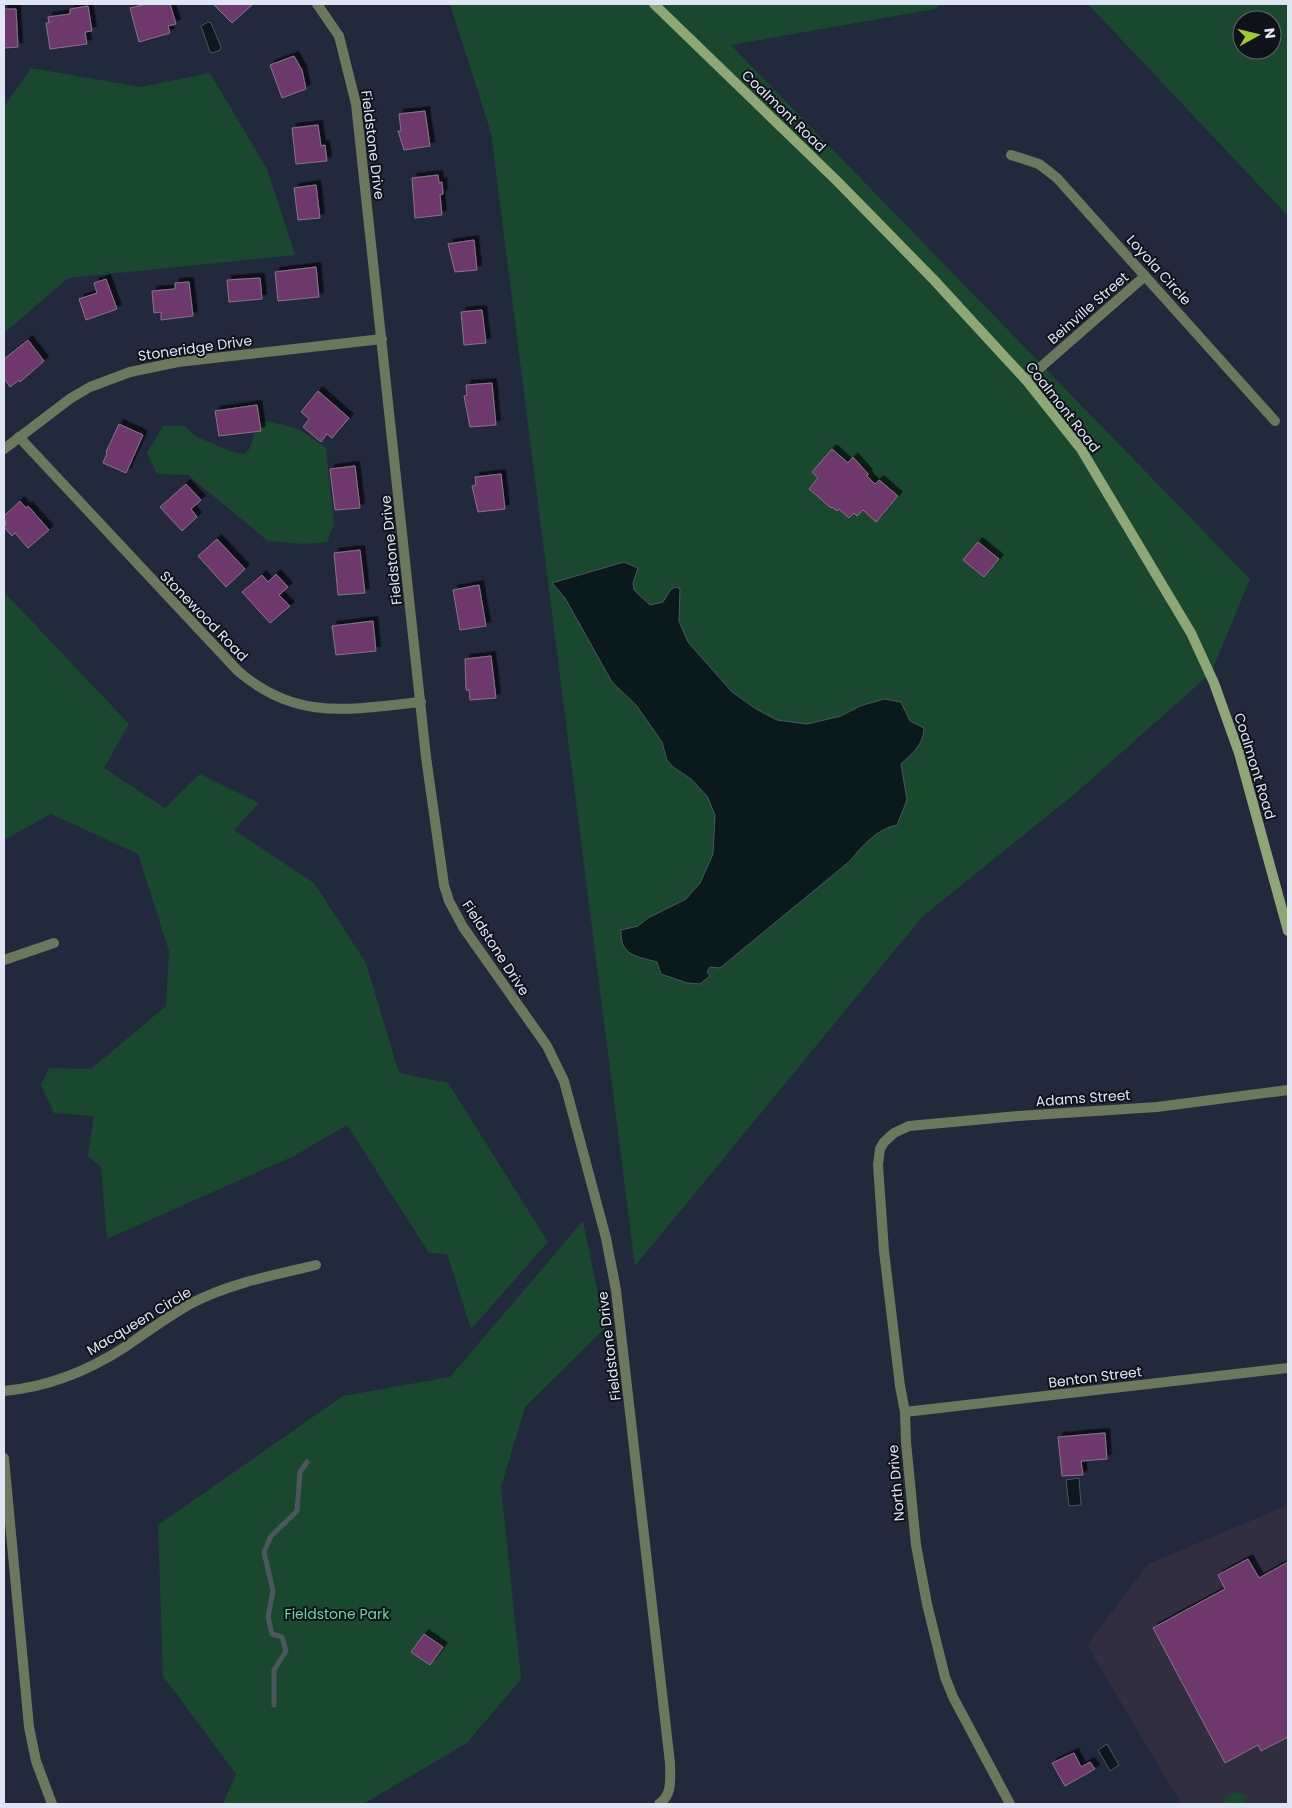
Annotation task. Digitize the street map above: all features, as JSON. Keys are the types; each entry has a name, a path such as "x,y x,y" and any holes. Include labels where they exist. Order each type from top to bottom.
{"street":[{"name":"Fieldstone Drive","path":"317,4 339,36 356,104 439,860 449,901 462,927 556,1062 571,1103 606,1238 617,1300 670,1763 670,1788 667,1797 659,1804"},
{"name":"Coalmont Road","path":"654,4 836,181 934,280 1026,380 1081,449 1191,633 1214,683 1239,754 1288,931"},
{"name":"Loyola Circle","path":"1011,155 1039,164 1057,178 1275,421"},
{"name":"Beinville Street","path":"1026,380 1145,276"},
{"name":"Stoneridge Drive","path":"4,449 71,398 130,372 178,362 382,339"},
{"name":"Stonewood Road","path":"19,437 231,664 255,686 294,704 326,710 421,702"},
{"path":"4,960 54,943"},
{"name":"Adams Street","path":"884,1142 894,1133 909,1126 1018,1116 1157,1107 1288,1090"},
{"name":"North Drive","path":"884,1142 880,1150 878,1164 884,1251 900,1386 905,1412 916,1545 936,1644 953,1697 1010,1804"},
{"name":"Macqueen Circle","path":"4,1391 38,1386 82,1371 118,1351 191,1304 212,1294 252,1280 316,1264"},
{"name":"Benton Street","path":"905,1412 1288,1368"},
{"path":"4,1458 29,1727 36,1761 52,1804"}],"shaded area":[{"path":"208,22 211,23 221,47 220,50 213,53 210,52 201,26"},
{"path":"624,562 638,568 633,583 634,590 650,605 663,602 671,589 676,587 680,589 679,621 688,642 732,692 756,709 777,720 807,724 841,716 860,706 884,699 901,702 910,721 924,728 920,744 901,764 907,800 897,825 877,834 850,861 720,968 710,967 707,972 710,976 700,984 687,983 661,974 657,962 631,954 623,945 621,930 638,926 648,918 686,899 700,883 713,854 715,815 707,796 691,779 673,767 667,760 662,742 636,705 612,682 565,598 552,583"},
{"path":"1079,1478 1081,1505 1069,1506 1066,1480"},
{"path":"1288,1505 1288,1804 1181,1804 1087,1645 1148,1564"},
{"path":"1107,1744 1119,1765 1110,1771 1098,1750"}],"green space":[{"path":"450,4 941,4 935,9 731,45 1250,579 1211,673 1077,792 922,917 635,1266 491,133"},
{"path":"1088,4 1288,4 1288,216"},
{"path":"31,68 140,87 210,73 267,169 295,255 68,278 4,333 4,107"},
{"path":"267,421 299,429 326,448 334,524 327,542 304,544 268,541 188,475 157,474 147,453 163,426 184,426 197,437 233,452 245,454 250,448 257,425"},
{"path":"4,592 129,724 104,768 165,808 200,774 259,803 234,830 314,883 366,963 399,1073 448,1083 548,1242 471,1329 447,1254 429,1253 347,1125 294,1156 107,1239 101,1167 88,1156 94,1116 54,1113 41,1085 49,1068 91,1069 166,1006 169,951 138,854 51,814 4,840"},
{"name":"Fieldstone Park","path":"583,1221 605,1328 525,1407 501,1487 521,1679 467,1743 363,1804 223,1804 236,1774 163,1676 158,1525 343,1396 450,1377"},
{"path":"1236,1792 1247,1796 1243,1804 1222,1804 1227,1796"}],"building":[{"path":"147,4 170,4 176,24 168,26 170,33 139,42 130,8"},
{"path":"213,4 253,4 232,23"},
{"path":"88,6 92,31 85,32 87,44 50,49 46,23 49,23 48,17 70,14 70,9"},
{"path":"4,9 16,9 18,47 4,48"},
{"path":"294,56 302,70 306,89 282,98 270,65"},
{"path":"425,111 430,146 404,150 398,131 401,131 399,114"},
{"path":"318,125 321,146 325,145 327,161 296,164 292,128"},
{"path":"438,175 439,183 442,182 443,194 440,195 442,215 415,218 412,178"},
{"path":"316,185 320,218 298,220 294,188"},
{"path":"474,240 477,270 455,272 448,244"},
{"path":"316,267 319,297 278,301 275,272"},
{"path":"260,278 262,299 229,302 227,280"},
{"path":"106,279 117,309 86,320 79,299 97,293 94,283"},
{"path":"189,282 193,316 161,320 161,312 154,313 152,291 175,289 175,283"},
{"path":"482,310 486,343 464,345 461,312"},
{"path":"28,340 44,361 20,382 19,380 10,387 4,378 4,359"},
{"path":"492,383 496,425 470,427 464,396 467,395 466,385"},
{"path":"318,391 349,418 332,438 327,434 321,442 303,427 309,419 301,412"},
{"path":"257,405 261,431 219,436 215,411"},
{"path":"119,424 143,435 126,473 103,463"},
{"path":"832,449 848,463 853,457 875,484 879,480 898,496 876,522 863,510 857,516 854,513 849,518 839,509 837,511 831,508 809,489 818,478 812,472"},
{"path":"355,466 360,508 335,510 330,469"},
{"path":"501,474 505,509 478,512 472,486 476,485 475,477"},
{"path":"186,484 201,500 191,509 197,517 182,531 160,507"},
{"path":"20,501 26,508 28,506 49,530 28,548 15,533 12,536 4,527 6,525 4,516"},
{"path":"217,539 245,569 226,587 198,556"},
{"path":"978,542 999,559 984,577 963,560"},
{"path":"360,550 365,593 338,595 334,553"},
{"path":"276,574 288,587 279,595 290,606 270,623 242,592 262,575 268,582"},
{"path":"479,585 486,626 460,630 453,590"},
{"path":"373,621 376,651 336,655 332,626"},
{"path":"491,656 496,698 470,700 469,690 466,690 465,659"},
{"path":"1105,1433 1107,1459 1081,1461 1083,1475 1062,1476 1058,1437"},
{"path":"1248,1559 1259,1578 1288,1562 1288,1737 1261,1751 1258,1745 1225,1763 1153,1628 1225,1589 1218,1575"},
{"path":"424,1634 443,1647 430,1665 411,1652"},
{"path":"1074,1753 1081,1767 1090,1762 1095,1769 1065,1786 1052,1763"}],"waterway":[{"path":"274,1705 274,1670 286,1651 282,1637 272,1634 268,1617 273,1591 264,1552 271,1536 297,1511 300,1472 307,1462"}]}
